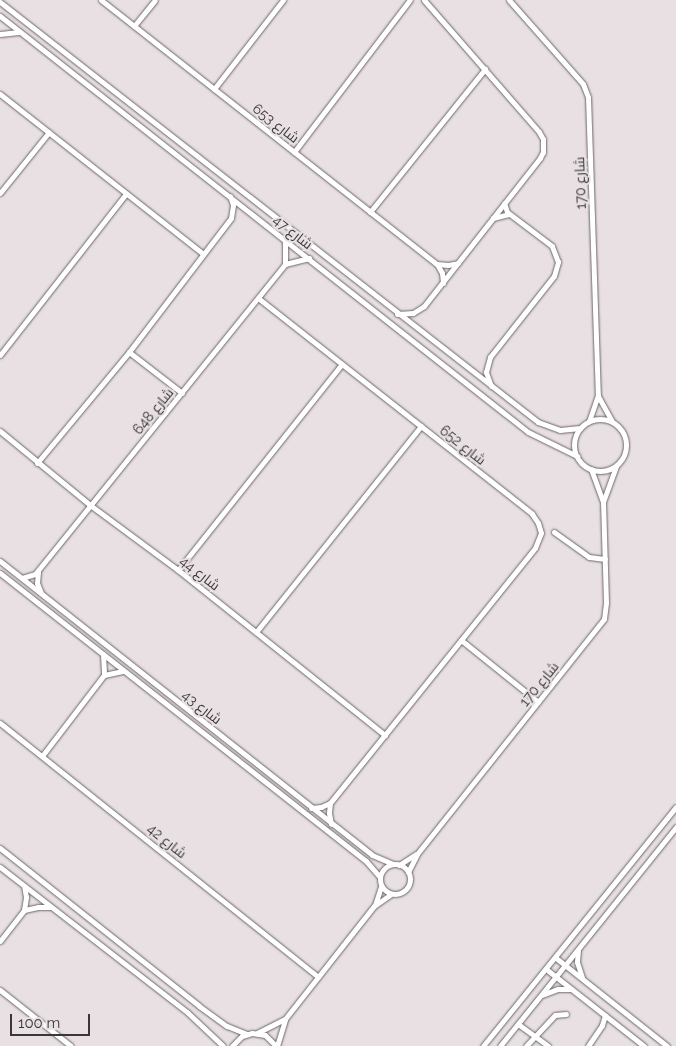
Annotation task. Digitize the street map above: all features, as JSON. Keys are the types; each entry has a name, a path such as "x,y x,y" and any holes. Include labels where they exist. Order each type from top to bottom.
{"street":[{"name":"شارع 653","path":"101,0 436,264"},
{"path":"134,26 155,0"},
{"path":"214,89 283,0"},
{"path":"294,152 410,0"},
{"path":"396,314 419,311 540,158 544,146 539,132 424,0"},
{"name":"شارع 170","path":"509,0 583,84 588,97 598,395 588,421"},
{"name":"شارع 47","path":"0,2 491,387 548,428 560,430 580,428"},
{"name":"شارع 47","path":"0,16 528,432 577,456"},
{"path":"0,34 21,32"},
{"path":"370,212 485,69"},
{"path":"0,94 204,254"},
{"path":"0,193 48,132"},
{"path":"0,355 126,194"},
{"path":"37,463 129,352 232,218 233,205 230,196"},
{"path":"491,387 486,372 490,357 554,276 558,262 552,246 509,214 504,203"},
{"path":"493,218 509,214"},
{"path":"285,240 285,264 309,258"},
{"path":"436,264 448,265 458,262"},
{"name":"شارع 648","path":"22,578 31,576 38,571 285,264"},
{"path":"436,264 442,273 443,283"},
{"name":"شارع 652","path":"258,298 532,514 538,523 541,533 535,548 330,803"},
{"path":"129,352 182,393"},
{"path":"178,570 342,364"},
{"name":"شارع 170","path":"598,395 612,421"},
{"path":"596,419 612,421 622,430 626,442 624,455 616,466 604,471 592,470 577,456 575,439 580,428 588,421 596,419"},
{"path":"256,632 421,426"},
{"name":"شارع 44","path":"0,431 90,505 178,570 385,735"},
{"name":"شارع 170","path":"602,502 616,466"},
{"name":"شارع 170","path":"408,872 416,854 604,619 606,602 602,502 592,470"},
{"path":"554,532 589,557 605,559"},
{"name":"شارع 43","path":"0,561 372,856 396,865"},
{"path":"38,571 37,583 41,594"},
{"name":"شارع 43","path":"0,574 366,861 380,877"},
{"path":"460,640 538,702"},
{"path":"42,756 104,675 103,654"},
{"path":"104,675 124,671"},
{"name":"شارع 42","path":"0,723 318,977"},
{"path":"311,808 321,807 330,803 329,814 331,824"},
{"path":"483,1046 556,958 676,807"},
{"path":"500,1046 676,827"},
{"path":"0,848 199,1006 227,1026 247,1034"},
{"name":"شارع 170","path":"396,865 416,854"},
{"path":"232,1046 237,1040 247,1034 257,1033 265,1035 277,1046 285,1019 374,906 382,886 380,877 384,868 396,865 408,872 409,878 406,888 397,894 391,894 374,906"},
{"path":"0,867 188,1013 223,1046"},
{"path":"0,941 24,910 26,898 24,885"},
{"path":"382,886 391,894"},
{"path":"24,910 38,907 52,908"},
{"path":"578,949 577,962 584,980"},
{"path":"556,958 667,1046"},
{"path":"546,969 644,1046"},
{"path":"540,997 551,991 571,989"},
{"path":"0,990 71,1046"},
{"path":"526,1046 554,1015 566,1014"},
{"path":"588,1046 602,1025 605,1016"},
{"path":"257,1033 285,1019"},
{"path":"518,1024 548,1046"}]}
